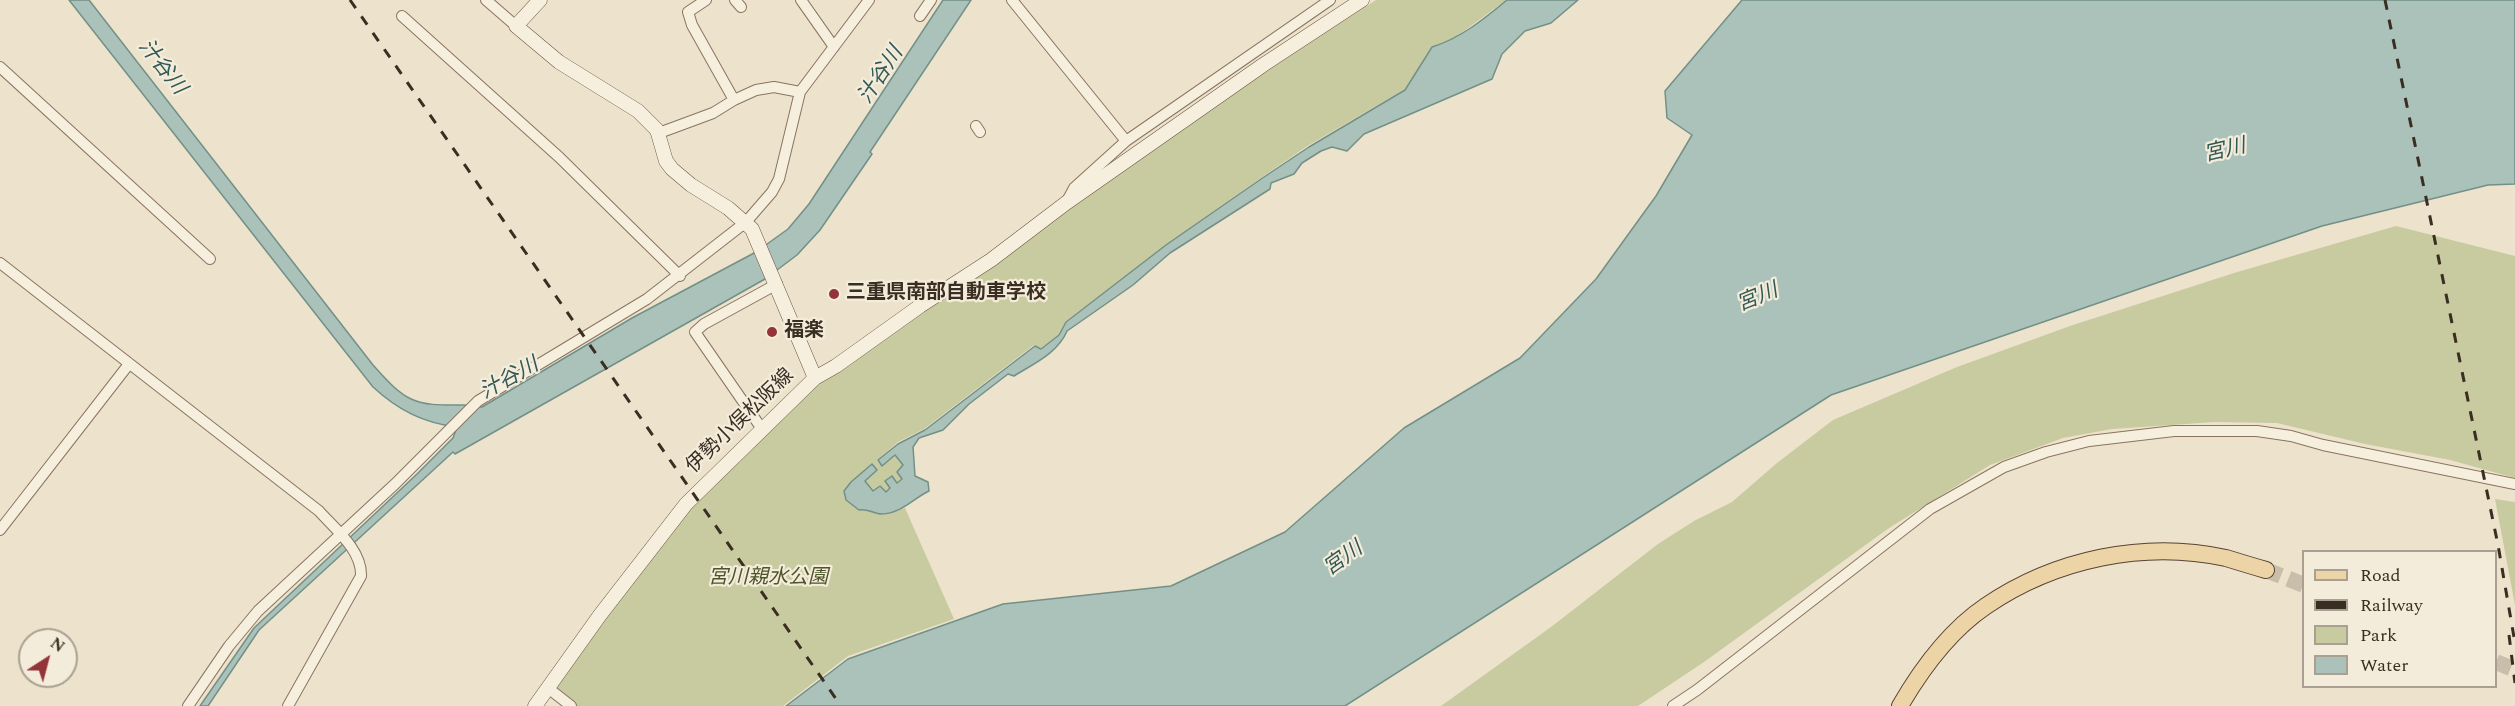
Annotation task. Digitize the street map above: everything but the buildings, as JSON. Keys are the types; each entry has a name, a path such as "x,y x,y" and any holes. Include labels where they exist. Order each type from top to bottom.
{"main road":[{"path":"516,26 540,0"},
{"path":"815,378 991,260 1066,203 1263,65 1362,0"},
{"name":"伊勢小俣松阪線","path":"516,26 559,62 638,111 653,124 666,161 672,169 691,185 728,207 746,222 758,240 815,378 686,504 600,615 535,706"},
{"path":"1900,706 1919,673 1958,629 1986,606 2041,575 2106,555 2145,552 2184,553 2225,558 2266,570"}],"street":[{"path":"486,0 516,26"},
{"path":"706,0 688,12 735,100"},
{"path":"801,0 834,47"},
{"path":"188,706 245,625 395,484 478,401 648,299 746,222 772,192 779,179 800,92 868,0"},
{"path":"920,16 931,0"},
{"path":"1012,0 1126,141"},
{"path":"1066,203 1074,188 1126,141 1330,0"},
{"path":"402,16 559,157 680,276"},
{"path":"0,67 210,259"},
{"path":"658,133 713,113 756,90 774,87 800,92"},
{"path":"0,263 320,511 354,550 361,569 361,576 288,706"},
{"path":"762,429 695,332 704,324 776,282"},
{"path":"0,530 129,363"},
{"path":"1672,706 1697,690 1930,509 2004,467 2046,452 2089,441 2174,430 2258,431 2515,484"},
{"path":"548,688 567,703"}],"green space":[{"name":"宮川親水公園","path":"1376,0 1506,0 1449,42 1431,47 1405,89 1309,145 1262,177 1166,245 1066,321 1058,335 1041,348 1034,345 924,429 898,442 877,460 882,466 895,456 903,465 897,472 902,479 897,482 892,476 885,481 890,488 885,492 880,485 874,491 865,480 877,470 872,464 844,491 845,500 859,510 864,509 882,515 905,508 954,619 848,656 783,706 577,706 550,686 694,495 762,429 840,368 1066,203"},
{"path":"2396,226 2515,256 2515,478 2450,460 2365,444 2277,423 2215,422 2112,429 2063,438 1990,465 1889,528 1704,662 1638,706 1441,706 1551,627 1658,544 1694,521 1732,502 1777,463 1833,420 1957,367 2070,326 2234,273"},
{"path":"2495,499 2515,502 2515,605"}],"water":[{"path":"69,0 89,0 373,365 394,387 421,403 482,407 632,318 756,252 788,229 809,204 943,0 971,0 870,152 872,154 820,230 797,255 765,279 455,454 453,452 259,630 208,706 200,706 254,628 417,474 453,438 457,427 422,419 402,409 373,387"},
{"path":"1507,0 1578,0 1551,23 1525,31 1502,54 1492,79 1364,134 1347,151 1332,147 1321,151 1302,163 1294,174 1271,183 1270,189 1170,253 1133,285 1067,331 1058,346 1051,352 1014,376 1008,374 969,404 943,430 919,438 913,447 915,476 928,482 929,491 901,509 889,513 879,514 859,510 846,500 844,491 872,464 877,470 865,481 873,491 880,486 886,492 890,488 885,481 892,476 897,483 902,479 897,472 903,465 895,455 882,466 878,460 898,444 925,430 1035,346 1041,349 1059,335 1066,322 1166,245 1309,147 1405,90 1432,47 1462,33"},
{"name":"宮川","path":"1742,0 2515,0 2515,184 2488,185 2322,226 1831,395 1345,706 786,706 848,659 1003,604 1171,586 1285,532 1404,428 1520,358 1596,279 1656,196 1692,135 1667,118 1665,91"}],"tunnel":[{"path":"2266,570 2302,584"},
{"path":"2497,662 2515,670"}],"railway":[{"path":"350,0 841,706"},
{"path":"2385,0 2498,545 2515,643"},
{"path":"2509,635 2515,683"}],"place":[{"name":"三重県南部自動車学校","path":"834,294"},
{"name":"福楽","path":"772,332"}],"water label":[{"name":"汁谷川","path":"161,68"},
{"name":"汁谷川","path":"882,76"},
{"name":"汁谷川","path":"510,380"}]}
